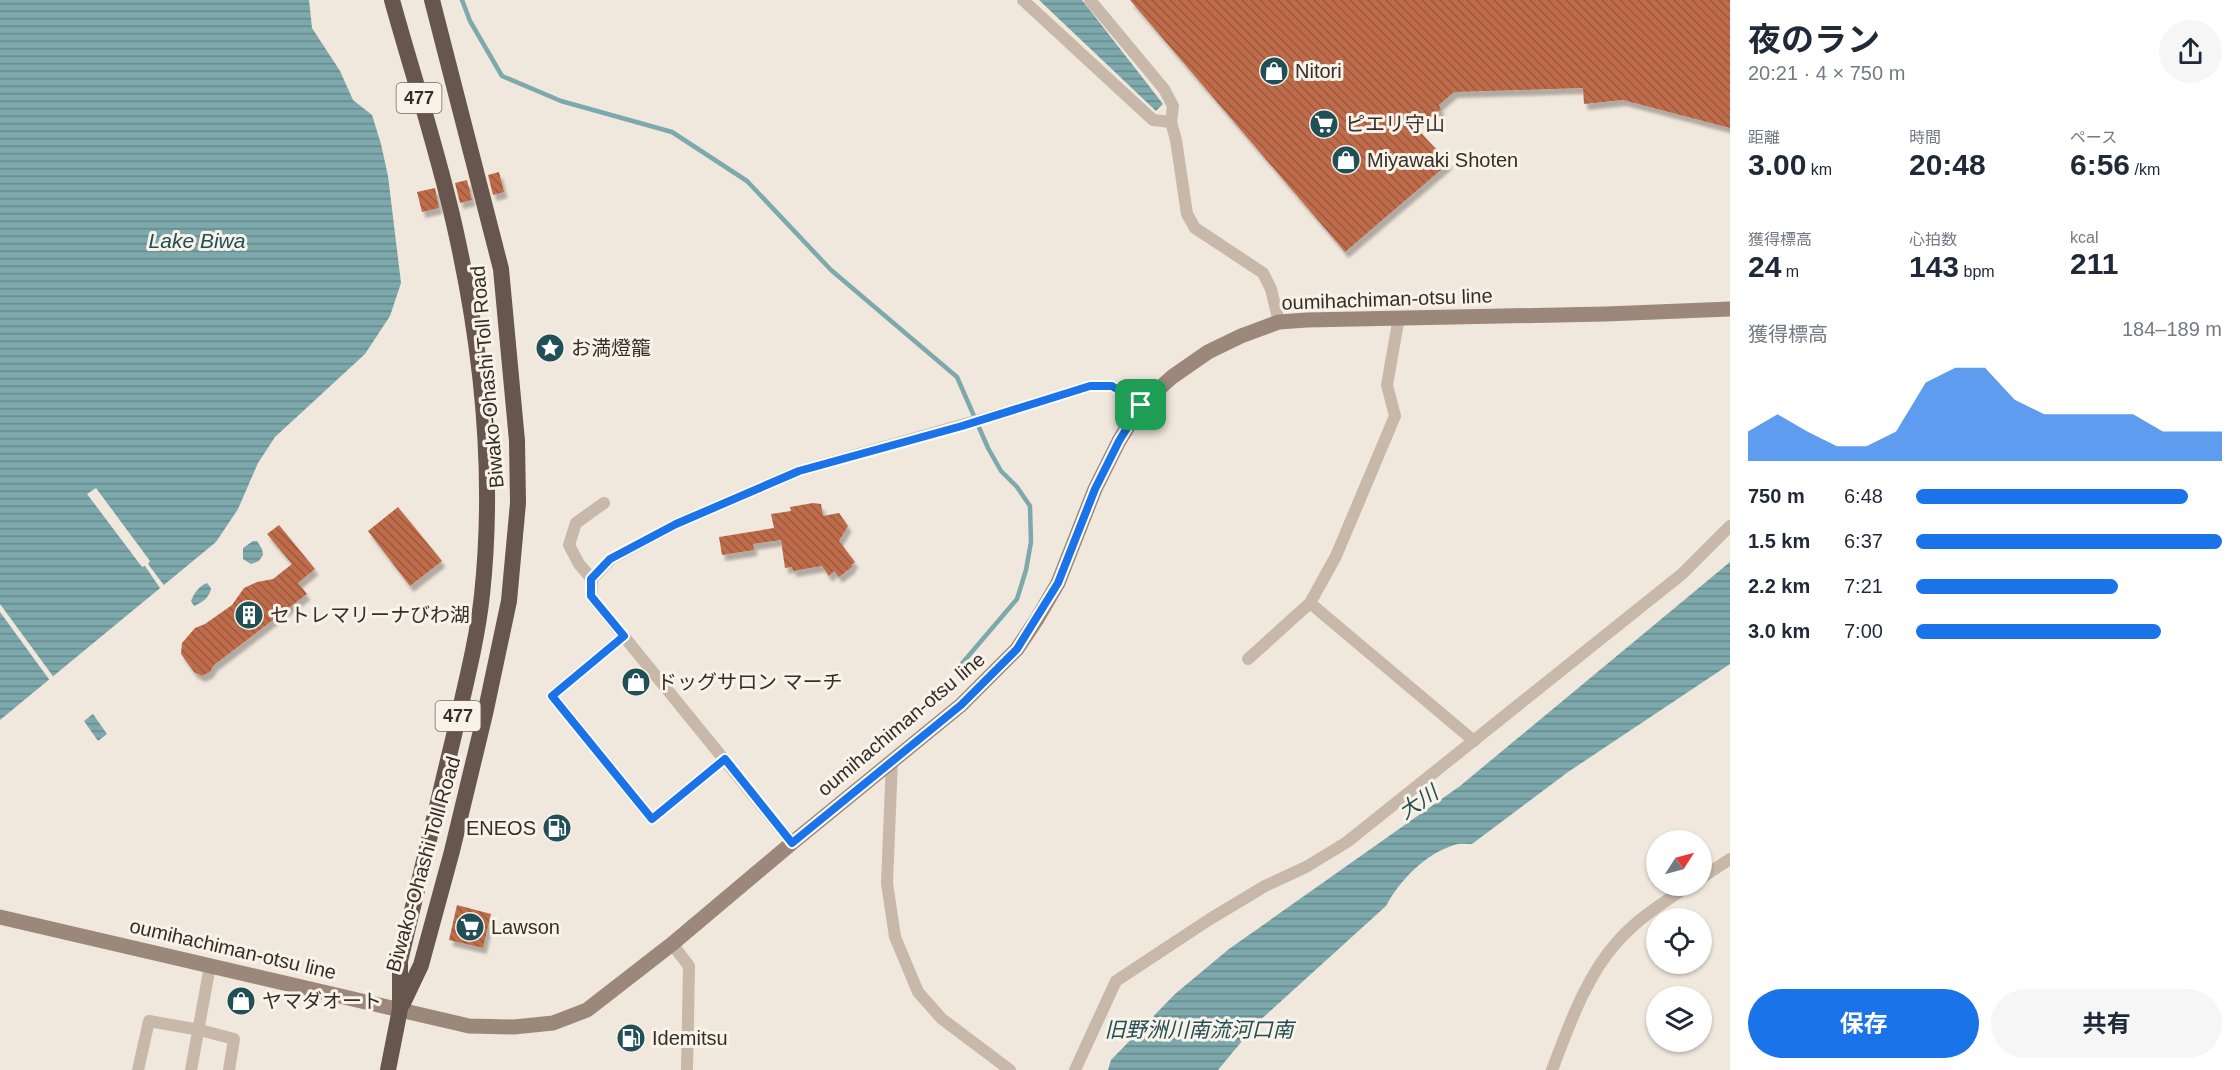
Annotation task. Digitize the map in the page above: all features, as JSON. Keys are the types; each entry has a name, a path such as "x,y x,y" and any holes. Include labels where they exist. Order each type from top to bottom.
{"highway":[{"name":"Biwako-Ohashi Toll Road","path":"392,0 455,229 476,350 486,460 486,529 482,597 466,679 400,961 400,1009"},
{"name":"Biwako-Ohashi Toll Road","path":"400,1009 421,965 486,714 509,601 518,503 517,441 501,269 432,0"},
{"name":"477","path":"388,1070 400,1009"}],"main road":[{"name":"oumihachiman-otsu line","path":"0,917 469,1026 514,1027 553,1023 587,1010 672,944 961,705 1017,649 1058,583 1095,489 1119,441 1141,405 1172,377 1208,352 1241,336 1279,322 1730,309"}],"street":[{"path":"1023,0 1152,120 1171,122"},
{"path":"1090,0 1164,89 1173,106 1171,122 1188,214 1196,228 1263,273 1271,289 1279,322"},
{"path":"1248,659 1310,603 1336,556 1395,416 1387,385 1399,317"},
{"path":"591,579 610,559 676,524 799,471 962,426 1090,386 1112,386 1141,405"},
{"path":"604,503 576,523 569,546 591,579 591,596 792,843"},
{"path":"1075,1070 1116,981 1229,908 1347,843 1682,574 1730,526"},
{"path":"1310,603 1474,741"},
{"path":"624,636 552,696 652,819 725,759"},
{"path":"892,761 887,884 895,938 918,992 942,1019 1010,1070"},
{"path":"1712,871 1730,859"},
{"path":"1552,1070 1568,1025 1605,958 1617,942 1634,926 1673,896"},
{"path":"672,944 689,966 687,1070"},
{"path":"191,1070 210,966"},
{"path":"138,1070 149,1021 234,1039 229,1070"}],"water":[{"name":"Lake Biwa","path":"0,0 309,0 312,28 340,71 353,100 372,115 388,176 401,283 390,316 365,354 275,437 258,463 238,509 216,542 0,720"},
{"path":"1039,0 1082,0 1163,104 1156,111"},
{"path":"257,541 263,555 259,561 251,564 243,559 243,548"},
{"name":"旧野洲川南流河口南","path":"1730,562 1730,664 1568,772 1472,844 1454,845 1423,861 1398,887 1386,906 1257,1023 1218,1070 1108,1070 1111,1060 1175,994 1229,949 1460,786"},
{"path":"207,583 211,588 208,597 194,606 191,601 194,595"},
{"path":"93,714 107,734 98,741 84,721"}],"pier":[{"path":"96,488 150,561 148,564 166,588 162,591 145,566 142,567 87,494"},
{"path":"0,604 55,679 51,682 0,612"}],"building":[{"name":"ピエリ守山","path":"1130,0 1730,0 1730,128 1623,100 1584,104 1583,88 1454,92 1439,105 1441,110 1432,118 1410,121 1449,163 1345,252"},
{"path":"499,172 504,192 493,195 488,175"},
{"path":"467,180 472,200 460,203 455,183"},
{"path":"435,188 439,208 422,212 417,192"},
{"path":"821,504 823,516 839,513 848,526 839,541 855,562 839,577 834,571 829,576 822,566 793,571 792,567 785,568 781,540 753,544 754,550 722,555 719,537 774,528 771,514 791,511 790,507"},
{"path":"398,507 442,561 410,586 368,531"},
{"name":"セトレマリーナびわ湖","path":"279,525 315,569 298,583 307,594 214,665 210,672 202,676 194,672 181,654 182,643 195,628 205,624 232,605 244,588 257,582 273,579 292,564 267,534"},
{"name":"Lawson","path":"457,905 491,914 483,948 449,940"}],"waterway":[{"path":"462,0 470,21 502,76 561,101 672,132 747,181 831,270 957,377 988,448 1001,471 1017,487 1030,506 1031,542 1026,570 1017,599 959,667"}],"place":[{"name":"Nitori","path":"1274,71"},
{"name":"ピエリ守山","path":"1324,124"},
{"name":"Miyawaki Shoten","path":"1346,160"},
{"name":"お満燈籠","path":"550,348"},
{"name":"セトレマリーナびわ湖","path":"249,615"},
{"name":"ドッグサロン マーチ","path":"636,682"},
{"name":"ENEOS","path":"557,828"},
{"name":"Lawson","path":"470,927"},
{"name":"ヤマダオート","path":"241,1001"},
{"name":"Idemitsu","path":"631,1038"}],"route":[{"path":"1090,386 1112,386 1141,405 1119,441 1095,489 1058,583 1017,649 961,705 792,843 725,759 652,819 552,696 624,636 591,596 591,579 610,559 676,524 799,471 962,426 1090,386"}],"water label":[{"name":"大川","path":"1418,802"}]}
